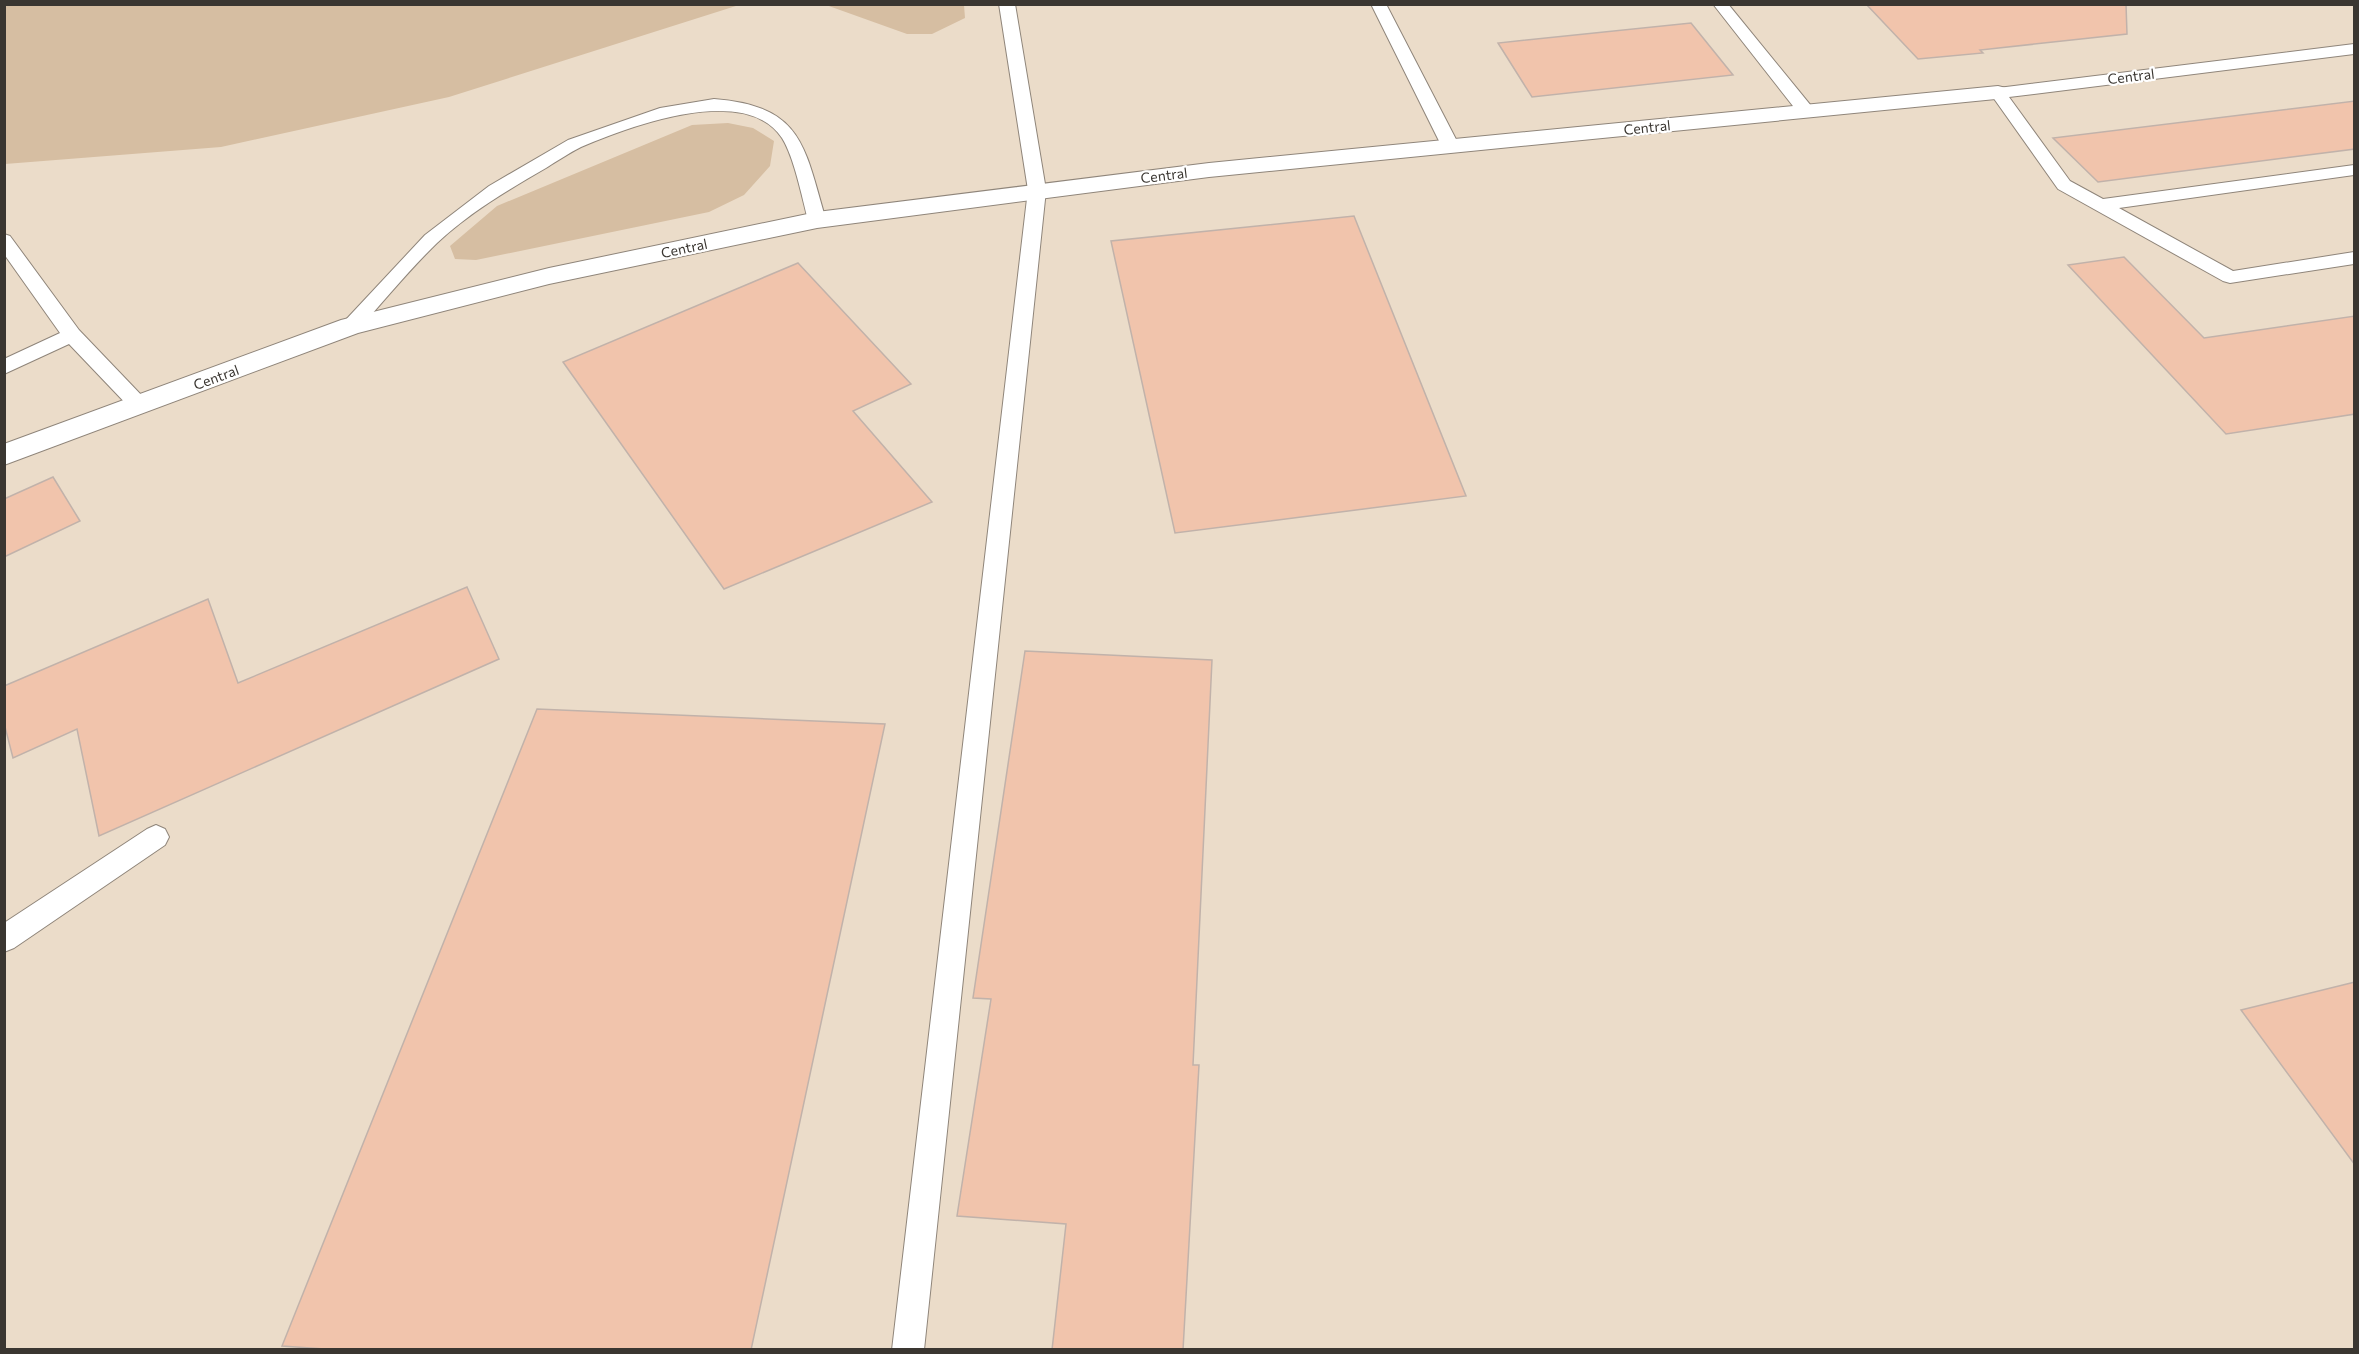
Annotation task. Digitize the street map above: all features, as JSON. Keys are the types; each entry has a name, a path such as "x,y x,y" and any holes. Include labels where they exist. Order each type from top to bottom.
{"street":[{"name":"Central","path":"4,456 351,326 549,276 817,220 1209,170 1998,93"}],"lane":[{"path":"908,1350 1038,190 1007,4"},
{"path":"1378,4 1451,147"},
{"path":"1720,4 1806,111"},
{"name":"Central","path":"1998,93 2355,49"},
{"path":"1998,93 2064,185 2230,277 2355,258"},
{"path":"351,326 431,239 495,190 574,144 666,112 714,104 740,106 771,118 789,135 802,168 817,220"},
{"path":"2100,205 2355,170"},
{"path":"4,240 72,335 139,405"},
{"path":"4,367 72,335"},
{"path":"4,939 156,837"}],"shaded area":[{"path":"5,4 739,5 449,97 221,147 5,164"},
{"path":"5,5 2354,5 2354,1349 5,1349"},
{"path":"826,5 964,5 965,18 932,34 907,34"},
{"path":"728,123 753,128 774,141 770,166 744,195 709,212 476,260 455,259 450,246 497,206 692,125"}],"building":[{"path":"1866,4 2126,4 2127,34 1918,59"},
{"path":"1691,23 1733,75 1532,97 1498,43"},
{"path":"2355,101 2355,149 2098,182 2053,138"},
{"path":"1354,216 1466,496 1175,533 1111,241"},
{"path":"2124,257 2204,338 2355,316 2355,414 2226,434 2068,265"},
{"path":"798,263 911,384 853,411 932,502 724,589 563,362"},
{"path":"53,477 80,521 4,557 4,499"},
{"path":"467,587 499,659 99,836 77,729 13,758 4,723 4,686 208,599 238,683"},
{"path":"1025,651 1212,660 1193,1065 1199,1065 1183,1350 1052,1350 1066,1224 957,1216 991,999 973,998"},
{"path":"537,709 885,724 751,1350 339,1350 282,1346"},
{"path":"2355,982 2355,1165 2241,1010"}]}
